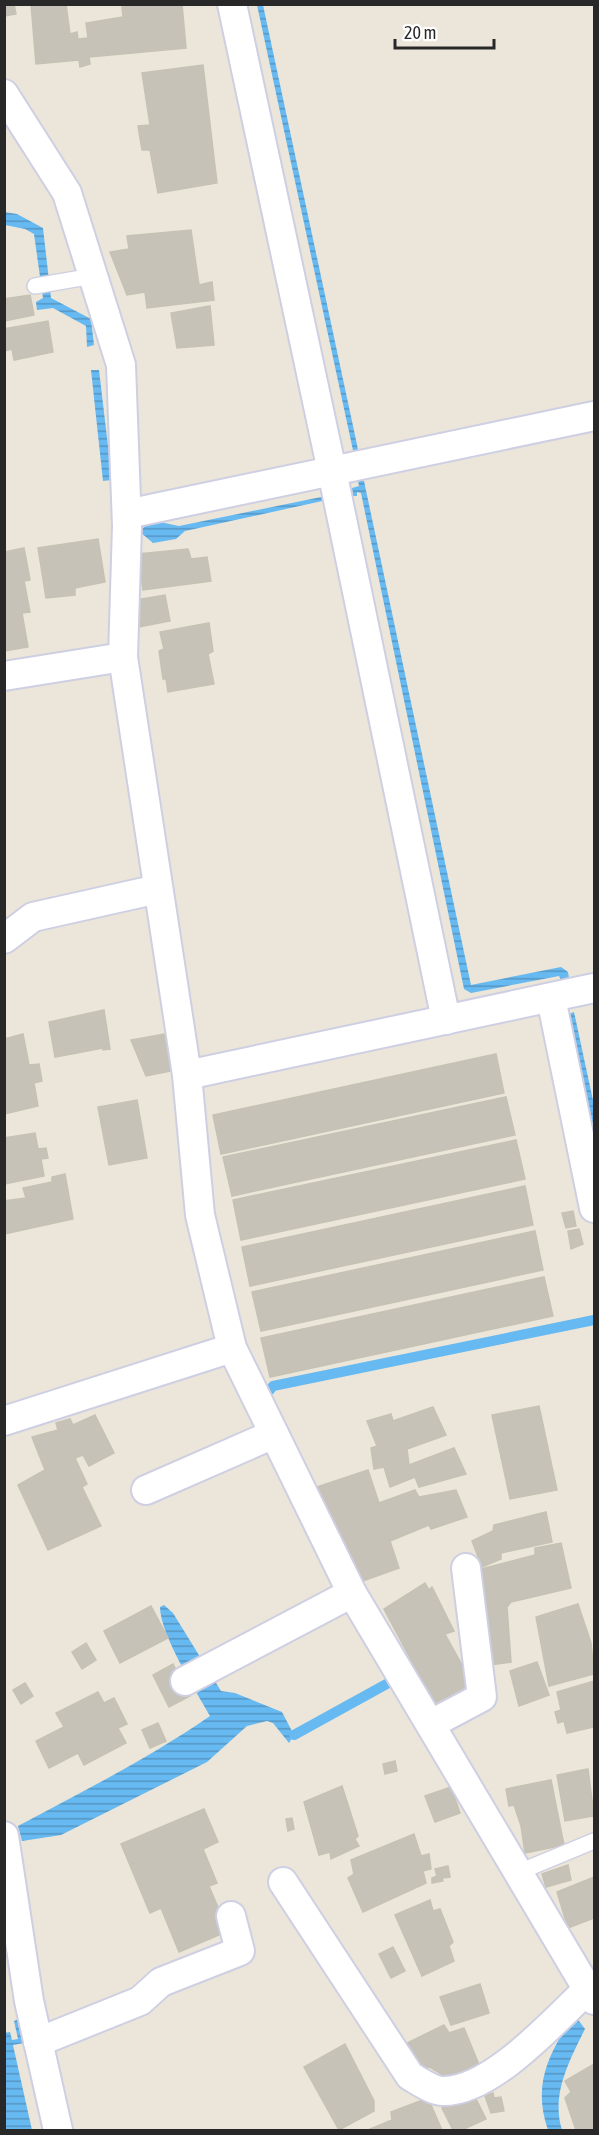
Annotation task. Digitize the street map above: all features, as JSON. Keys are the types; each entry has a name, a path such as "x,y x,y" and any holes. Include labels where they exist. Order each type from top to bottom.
{"street":[{"path":"232,4 446,1020"},
{"path":"4,94 67,193 121,365 127,514 123,657 187,1076 200,1215 232,1348 352,1593 591,1995 509,2063 477,2084 442,2092 410,2076 283,1882"},
{"path":"127,514 594,416"},
{"path":"4,676 123,657"},
{"path":"4,939 33,916 158,889"},
{"path":"187,1076 594,988"},
{"path":"551,998 594,1208"},
{"path":"4,1421 232,1348"},
{"path":"146,1490 274,1434"},
{"path":"431,1724 482,1697 466,1568"},
{"path":"185,1681 352,1593"},
{"path":"4,1836 17,2003 38,2042 58,2130"},
{"path":"38,2042 140,2001 161,1982 240,1951 231,1916"}],"lane":[{"path":"35,286 93,276"},
{"path":"519,1872 594,1841"}],"water":[{"path":"257,5 263,5 359,454 354,455"},
{"path":"4,212 17,214 43,228 51,298 91,319 94,345 87,347 86,326 53,308 37,310 36,302 43,298 34,234 25,229 5,225"},
{"path":"91,370 99,370 112,480 103,481"},
{"path":"358,481 364,481 471,985 561,967 568,972 569,978 561,980 559,976 471,993 464,989 361,493 357,492 357,496 353,496 352,488 359,486"},
{"path":"326,496 327,500 185,531 176,539 153,543 140,532 155,521 179,526"},
{"path":"574,1012 594,1105 594,1134 569,1014"},
{"path":"164,1605 173,1613 221,1691 235,1693 282,1712 294,1735 289,1743 273,1723 267,1721 247,1726 207,1762 61,1835 22,1841 18,1826 140,1760 210,1716 172,1647 162,1618 160,1607"},
{"path":"19,2019 24,2043 13,2045 32,2130 5,2130 4,2033 10,2032 12,2040 18,2039 14,2021"},
{"path":"571,2020 579,2021 585,2029 563,2078 560,2091 559,2117 562,2130 548,2130 542,2100 542,2086 549,2059"}],"building":[{"path":"4,4 14,4 16,14 4,16"},
{"path":"31,4 66,4 70,34 77,32 78,39 88,38 86,23 123,17 122,7 136,4 182,4 186,48 89,57 90,64 80,67 79,60 36,64"},
{"path":"203,65 217,183 158,193 150,150 142,150 138,126 150,125 142,73"},
{"path":"191,230 199,285 212,282 214,300 147,308 145,292 127,295 110,252 129,249 127,236"},
{"path":"30,295 34,315 4,321 4,299"},
{"path":"210,306 214,345 177,348 171,313"},
{"path":"48,321 53,352 14,360 12,349 4,351 4,329"},
{"path":"98,539 105,582 75,588 75,595 46,598 38,548"},
{"path":"24,548 30,580 24,581 30,612 22,613 28,647 4,651 4,552"},
{"path":"188,549 191,559 207,557 211,581 143,590 138,554"},
{"path":"165,595 170,621 138,627 135,600"},
{"path":"209,623 213,651 208,654 214,684 168,692 166,679 163,679 159,651 164,649 160,632"},
{"path":"104,1010 110,1049 103,1050 103,1048 55,1057 49,1022"},
{"path":"23,1034 29,1065 39,1064 42,1081 34,1083 38,1106 4,1114 4,1039"},
{"path":"164,1034 171,1071 146,1076 131,1040"},
{"path":"496,1054 504,1093 221,1154 213,1115"},
{"path":"506,1097 515,1135 232,1196 223,1157"},
{"path":"137,1100 147,1158 109,1165 98,1107"},
{"path":"35,1133 38,1149 46,1148 48,1158 41,1159 44,1176 4,1184 4,1138"},
{"path":"516,1140 525,1179 241,1240 233,1200"},
{"path":"65,1174 73,1219 4,1234 4,1201 26,1198 23,1188 52,1182 52,1177"},
{"path":"525,1186 533,1225 250,1286 242,1247"},
{"path":"573,1211 576,1226 566,1228 562,1213"},
{"path":"579,1229 583,1244 571,1249 568,1231"},
{"path":"535,1231 543,1270 261,1331 252,1292"},
{"path":"544,1277 553,1316 270,1377 261,1338"},
{"path":"539,1406 557,1490 510,1499 492,1415"},
{"path":"433,1407 446,1435 407,1449 409,1465 454,1448 466,1474 419,1487 415,1477 390,1487 384,1467 374,1469 371,1448 377,1446 367,1421 391,1414 393,1421"},
{"path":"95,1415 114,1453 89,1466 83,1455 75,1458 87,1484 82,1487 101,1526 48,1550 18,1485 45,1470 32,1437 58,1430 56,1423 70,1419 73,1425"},
{"path":"368,1470 379,1503 415,1490 419,1497 456,1490 467,1517 431,1529 429,1525 390,1541 399,1568 360,1582 356,1569 349,1565 337,1528 328,1529 314,1488"},
{"path":"546,1512 552,1542 501,1553 501,1559 482,1567 472,1541 493,1531 494,1525"},
{"path":"561,1543 571,1588 511,1602 507,1607 511,1662 490,1665 477,1580 482,1577 481,1569 535,1555 535,1548"},
{"path":"425,1583 429,1590 432,1587 454,1631 445,1634 473,1685 435,1705 384,1609"},
{"path":"578,1604 591,1643 594,1674 549,1686 536,1617"},
{"path":"151,1606 168,1638 120,1663 104,1631"},
{"path":"86,1643 96,1660 82,1669 72,1652"},
{"path":"537,1662 549,1695 519,1706 510,1671"},
{"path":"173,1664 190,1696 169,1707 153,1675"},
{"path":"594,1681 594,1727 567,1733 564,1721 558,1723 555,1712 561,1710 557,1692"},
{"path":"25,1683 33,1696 21,1704 13,1690"},
{"path":"98,1692 104,1703 114,1698 127,1724 118,1728 126,1743 84,1765 78,1753 49,1768 36,1741 64,1727 56,1713"},
{"path":"158,1723 166,1741 150,1748 142,1730"},
{"path":"395,1761 397,1771 385,1774 383,1764"},
{"path":"588,1769 594,1816 565,1821 557,1775"},
{"path":"551,1780 564,1845 525,1853 521,1826 514,1805 509,1806 506,1789"},
{"path":"342,1786 358,1836 355,1839 359,1846 331,1859 330,1852 319,1855 304,1802"},
{"path":"451,1787 460,1813 435,1822 425,1796"},
{"path":"204,1809 218,1842 203,1849 217,1883 209,1886 228,1931 179,1952 161,1908 150,1913 121,1844"},
{"path":"292,1818 294,1829 288,1831 286,1819"},
{"path":"414,1834 421,1856 429,1854 431,1869 423,1871 426,1883 363,1912 348,1878 354,1874 351,1860"},
{"path":"568,1865 571,1880 546,1887 542,1874"},
{"path":"448,1866 450,1877 432,1883 432,1878 437,1876 435,1869"},
{"path":"594,1877 594,1918 568,1928 557,1892"},
{"path":"430,1900 433,1911 440,1909 453,1942 449,1946 454,1961 422,1976 395,1915"},
{"path":"393,1947 405,1971 391,1978 379,1954"},
{"path":"480,1984 489,2013 451,2025 440,1997"},
{"path":"444,2025 449,2033 464,2028 480,2067 449,2079 430,2067 415,2070 405,2044"},
{"path":"345,2044 374,2101 374,2111 339,2130 304,2067"},
{"path":"594,2064 594,2130 576,2130 565,2098 571,2092 565,2081"},
{"path":"473,2093 486,2119 462,2130 453,2130 442,2108"},
{"path":"493,2093 494,2098 501,2097 504,2111 491,2113 485,2096"},
{"path":"428,2098 442,2130 368,2130 392,2120 391,2112"}],"waterway":[{"path":"270,1390 273,1386 594,1320"},
{"path":"294,1735 392,1681"}]}
